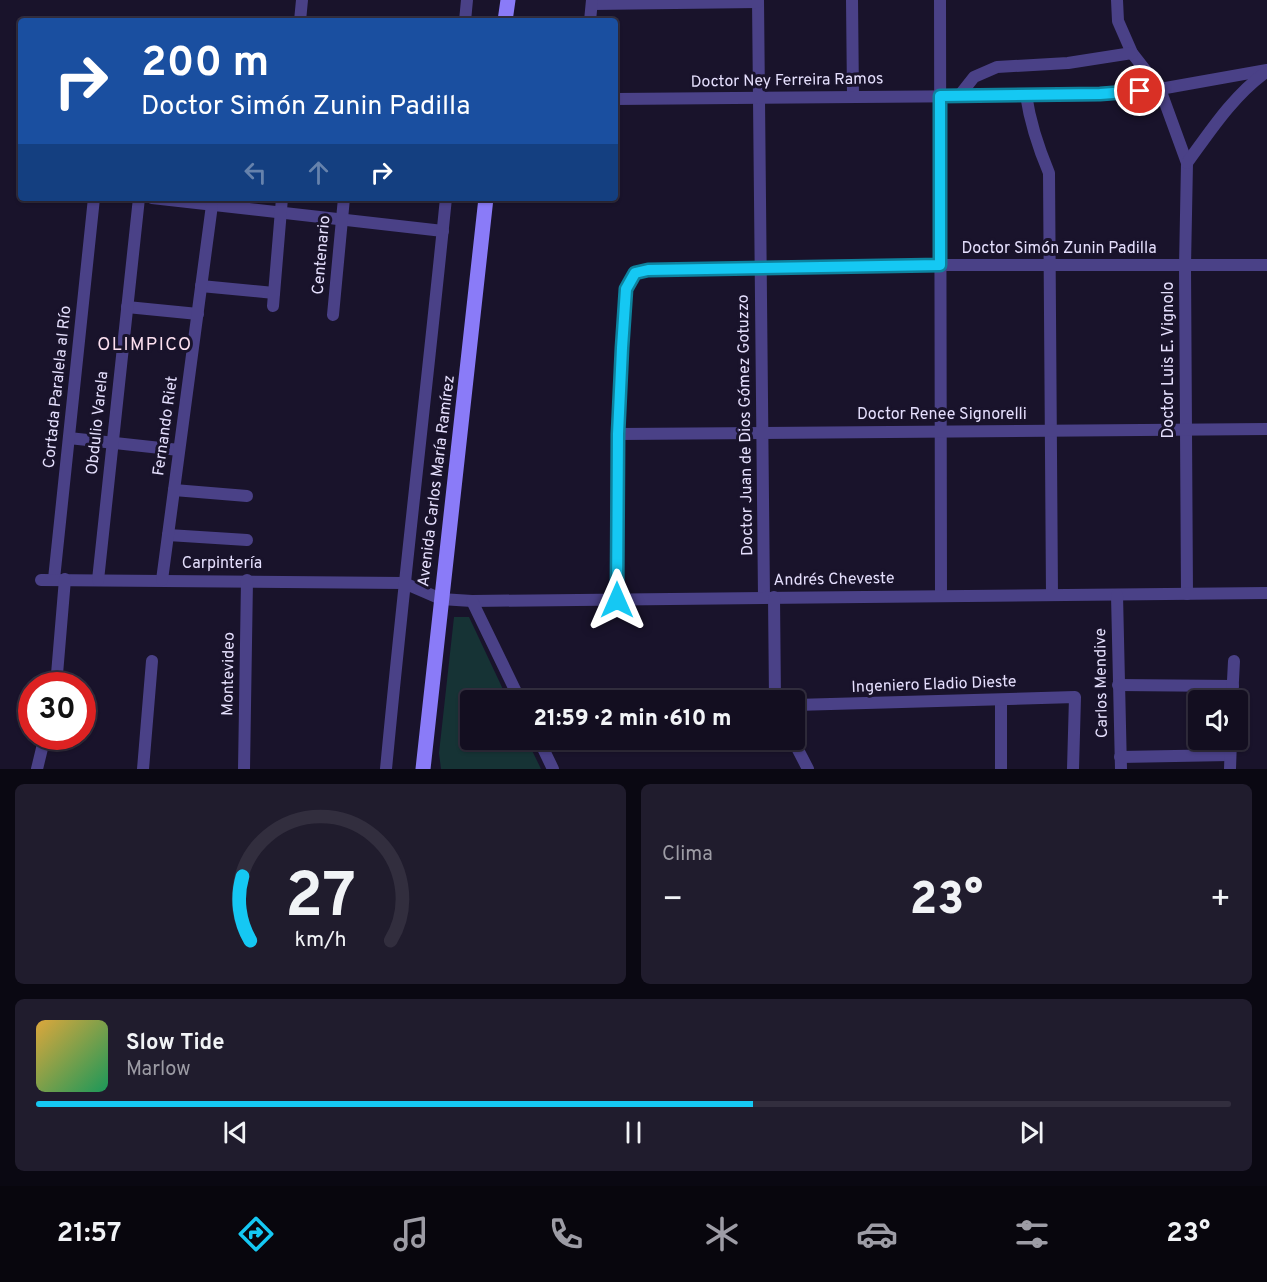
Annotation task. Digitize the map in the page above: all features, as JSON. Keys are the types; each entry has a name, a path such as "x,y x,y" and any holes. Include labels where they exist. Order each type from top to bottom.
{"street":[{"path":"300,18 302,0"},
{"path":"465,18 467,0"},
{"path":"505,18 508,0"},
{"path":"852,0 854,96"},
{"path":"940,0 941,596"},
{"name":"Doctor Luis E. Vignolo","path":"1117,0 1118,21 1131,53 1160,89 1187,163 1185,266 1187,594"},
{"path":"590,18 592,2 758,1"},
{"name":"Doctor Juan de Dios Gómez Gotuzzo","path":"758,1 762,433 774,690"},
{"path":"959,96 974,77 996,67 1068,63 1131,53"},
{"path":"1187,163 1232,102 1247,86 1267,71"},
{"name":"Doctor Ney Ferreira Ramos","path":"618,99 1100,94 1160,89 1267,71"},
{"path":"1026,95 1036,140 1048,172 1052,595"},
{"name":"Cortada Paralela al Río","path":"56,672 59,579 69,438 94,201"},
{"name":"Obdulio Varela","path":"98,580 139,201"},
{"path":"178,201 443,231"},
{"path":"273,306 282,201"},
{"name":"Centenario","path":"333,315 344,201"},
{"name":"Avenida Carlos María Ramírez","path":"386,769 446,201"},
{"name":"Avenida Carlos María Ramírez","path":"423,769 486,201"},
{"name":"Fernando Riet","path":"162,580 212,205"},
{"name":"Doctor Simón Zunin Padilla","path":"618,434 626,289 635,273 648,270 940,265 1267,265"},
{"path":"201,286 274,293"},
{"path":"127,308 198,314"},
{"name":"Doctor Renee Signorelli","path":"618,434 1267,429"},
{"path":"617,600 618,434"},
{"path":"69,438 179,450"},
{"path":"174,490 248,496"},
{"path":"168,535 247,540"},
{"name":"Carpintería","path":"40,580 404,583"},
{"name":"Montevideo","path":"244,769 247,580"},
{"name":"Andrés Cheveste","path":"404,583 441,599 472,601 1267,592"},
{"name":"Carlos Mendive","path":"1117,595 1120,763"},
{"path":"472,601 515,690"},
{"path":"1233,690 1234,660"},
{"path":"143,769 152,661"},
{"path":"1118,685 1233,686"},
{"name":"Ingeniero Eladio Dieste","path":"805,705 1075,697 1074,769"},
{"path":"1000,700 1001,769"},
{"path":"36,769 41,750"},
{"path":"544,750 553,769"},
{"path":"798,750 808,769"},
{"path":"1230,750 1230,769"},
{"path":"1120,763 1230,755"}],"green space":[{"path":"454,617 469,617 503,690 460,690 460,750 532,750 541,769 441,769 439,753"}],"district":[{"name":"OLIMPICO","path":"145,345"}],"route":[{"path":"617,600 618,434 622,348 626,289 635,273 648,270 940,265 940,96 1100,94 1140,91"}]}
